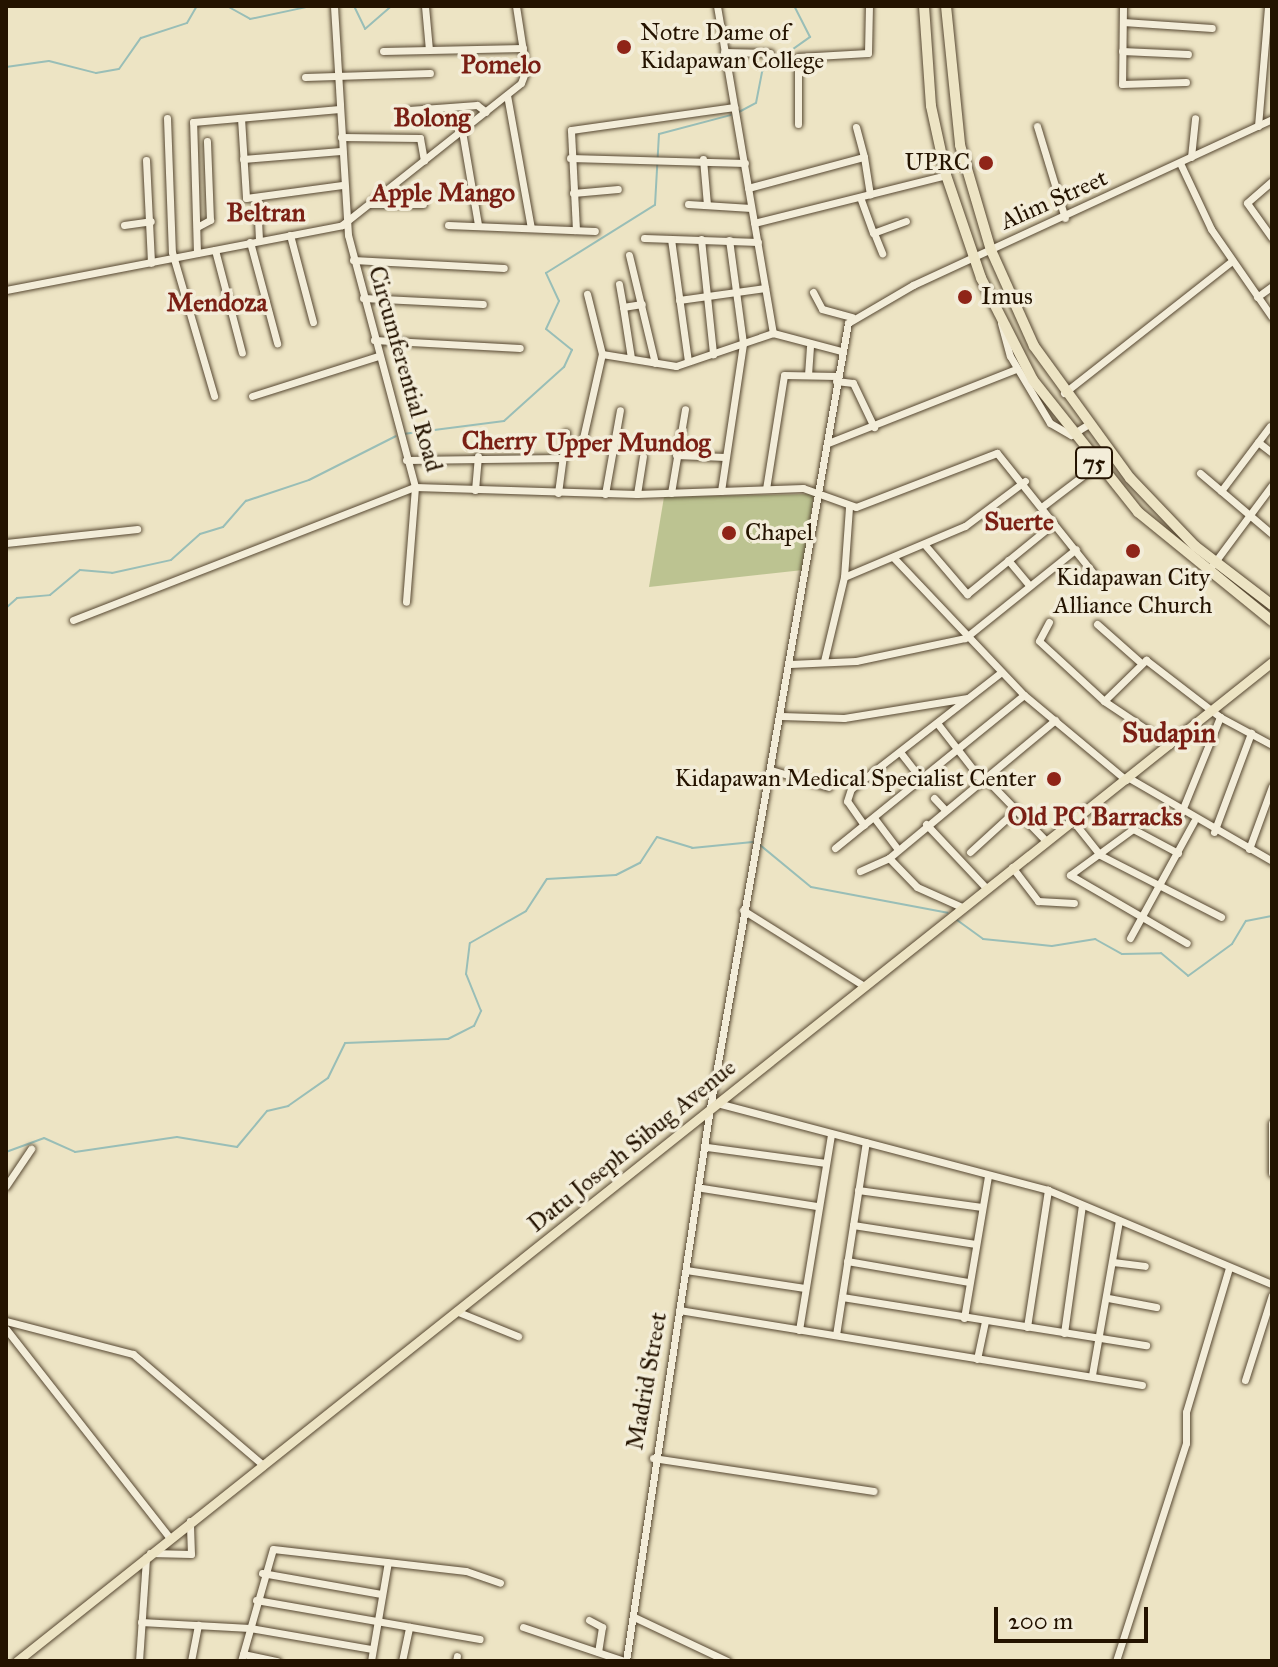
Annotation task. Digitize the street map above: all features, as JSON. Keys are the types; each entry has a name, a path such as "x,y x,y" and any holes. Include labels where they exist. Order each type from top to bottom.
{"highway":[{"name":"75","path":"924,6 934,126 946,175 973,257 1001,320 1071,435 1096,465 1206,574 1272,621"},
{"name":"75","path":"946,6 955,122 991,250 1064,394 1110,455 1215,562 1272,605"},
{"path":"934,126 955,122"}],"main road":[{"name":"Datu Joseph Sibug Avenue","path":"17,1661 1012,867 1170,745 1216,714 1272,662"}],"street":[{"name":"Circumferential Road","path":"334,6 346,222 353,260 415,487 605,494 766,489 818,491"},
{"path":"425,6 429,50"},
{"path":"6,290 346,222 507,95 525,74 516,6"},
{"path":"717,6 773,333"},
{"path":"798,124 798,57 868,53 869,6"},
{"path":"1123,6 1124,85 1186,82"},
{"path":"1258,126 1268,6"},
{"path":"1123,22 1212,28"},
{"path":"383,51 523,48"},
{"path":"1122,51 1188,54"},
{"path":"724,52 770,53"},
{"path":"305,77 430,73"},
{"path":"507,95 531,228"},
{"path":"409,110 477,105 486,112"},
{"path":"197,253 193,123 339,109"},
{"path":"576,230 570,158 573,128 734,109"},
{"path":"167,118 174,258 214,396"},
{"path":"241,118 245,197 257,199 342,185"},
{"path":"1191,157 1195,118"},
{"name":"Alim Street","path":"852,317 973,257 1065,218 1272,119"},
{"path":"1037,126 1065,218"},
{"path":"856,127 870,195"},
{"path":"462,131 478,225"},
{"path":"341,137 420,138 424,161"},
{"path":"197,227 210,220 207,141"},
{"path":"243,159 341,151"},
{"path":"748,188 864,157"},
{"path":"570,158 703,159 745,163"},
{"path":"703,159 707,205"},
{"path":"146,160 151,263"},
{"path":"1180,163 1232,261 1272,317"},
{"path":"754,223 946,175"},
{"path":"1271,234 1247,203 1272,181"},
{"path":"573,193 618,189"},
{"path":"860,197 882,253"},
{"path":"257,199 259,240"},
{"path":"370,204 423,204"},
{"path":"688,204 751,208"},
{"path":"124,225 151,221"},
{"path":"874,233 906,221"},
{"path":"448,225 595,231"},
{"path":"290,235 313,322"},
{"path":"644,238 758,242"},
{"path":"671,239 688,361"},
{"path":"701,239 713,354"},
{"path":"721,491 743,343 729,240"},
{"path":"250,242 277,343"},
{"path":"215,250 242,353"},
{"path":"629,255 655,363"},
{"path":"353,260 504,268"},
{"path":"1064,394 1232,261"},
{"path":"619,284 631,358"},
{"path":"1257,297 1272,286"},
{"path":"679,300 765,288"},
{"path":"813,292 822,309 852,317"},
{"path":"583,438 602,354 587,294"},
{"path":"363,298 483,304"},
{"path":"623,307 642,304"},
{"name":"Madrid Street","path":"625,1661 634,1617 653,1458 702,1188 743,910 781,716 841,351 852,317"},
{"path":"1001,320 1016,369 1050,423 1071,435 1087,425"},
{"path":"602,354 655,363 688,361 773,333 810,347 841,351"},
{"path":"374,340 520,348"},
{"path":"808,375 810,347"},
{"path":"252,396 378,356"},
{"path":"828,443 1016,369"},
{"path":"766,489 784,375 837,378 855,386 874,427"},
{"path":"671,493 685,409"},
{"path":"605,494 620,410"},
{"path":"1221,491 1270,426"},
{"path":"558,493 566,433"},
{"path":"1258,442 1272,453"},
{"path":"818,491 849,507 930,484 991,454 1009,460 1094,574"},
{"path":"676,455 725,457"},
{"path":"1043,506 1110,455"},
{"path":"475,490 478,456"},
{"path":"406,460 478,456 562,458"},
{"path":"637,494 643,456"},
{"path":"1200,473 1272,534"},
{"path":"844,577 925,545 972,521 1025,481"},
{"path":"1206,574 1272,485"},
{"path":"73,620 415,487 406,602"},
{"path":"824,661 844,577 849,507"},
{"path":"925,545 961,594 1054,523"},
{"path":"6,543 137,529"},
{"path":"790,664 965,638 1076,549"},
{"path":"893,557 1000,673 1128,779 1194,821 1272,861"},
{"path":"1008,560 1029,585"},
{"path":"1049,622 1039,641 1104,701 1170,745"},
{"path":"1097,624 1139,661 1216,714 1272,745"},
{"path":"1104,701 1139,661"},
{"path":"864,825 847,796 1000,673"},
{"path":"835,848 960,752 1024,695"},
{"path":"781,716 844,718 969,697"},
{"path":"1181,813 1216,714"},
{"path":"860,871 889,858 897,848 1055,720"},
{"path":"937,723 984,780 1046,841"},
{"path":"1214,832 1251,733"},
{"path":"900,752 923,781"},
{"path":"771,770 829,787"},
{"path":"1249,849 1272,786"},
{"path":"934,798 945,810"},
{"path":"970,852 1016,810"},
{"path":"875,819 897,848"},
{"path":"1073,821 1100,855 1221,917"},
{"path":"1130,938 1194,821"},
{"path":"926,824 986,888"},
{"path":"1178,853 1133,829 1100,855 1072,869 1071,879 1187,943"},
{"path":"889,858 917,887 962,907"},
{"path":"1012,867 1038,901 1074,903"},
{"path":"743,910 864,986"},
{"path":"714,1105 1048,1190 1272,1284"},
{"path":"1272,1123 1272,1173"},
{"path":"799,1330 831,1134"},
{"path":"836,1335 866,1142"},
{"path":"707,1147 826,1163"},
{"path":"6,1186 31,1149"},
{"path":"964,1318 988,1176"},
{"path":"702,1188 817,1206"},
{"path":"858,1190 982,1207"},
{"path":"1027,1327 1048,1190"},
{"path":"1064,1333 1082,1205"},
{"path":"1092,1375 1108,1298 1119,1220"},
{"path":"853,1225 976,1244"},
{"path":"847,1261 969,1282"},
{"path":"1113,1262 1145,1266"},
{"path":"1116,1661 1185,1446 1192,1389 1229,1268"},
{"path":"686,1270 805,1288"},
{"path":"1245,1380 1272,1295"},
{"path":"842,1297 1146,1345"},
{"path":"1108,1298 1156,1307"},
{"path":"679,1310 1142,1385"},
{"path":"456,1311 518,1336"},
{"path":"6,1321 133,1354 262,1464"},
{"path":"977,1359 985,1321"},
{"path":"6,1329 169,1537"},
{"path":"653,1458 874,1491"},
{"path":"139,1661 148,1554 191,1554 190,1521"},
{"path":"277,1661 242,1658 262,1573 273,1549 466,1571 500,1583"},
{"path":"371,1661 388,1562"},
{"path":"262,1573 381,1594"},
{"path":"256,1600 480,1639"},
{"path":"634,1617 727,1661"},
{"path":"589,1620 602,1627 598,1652"},
{"path":"141,1622 250,1628 372,1649"},
{"path":"191,1661 198,1625"},
{"path":"402,1661 409,1627"},
{"path":"523,1627 625,1661"}],"green space":[{"path":"814,494 803,570 649,587 664,497"}],"waterway":[{"path":"6,67 49,61 96,73 119,69 141,38 187,23 197,6"},
{"path":"227,6 250,19 311,6"},
{"path":"354,6 365,29 391,6"},
{"path":"737,113 756,103 762,71 810,37 794,6"},
{"path":"403,434 504,421 564,367 572,350 546,329 559,301 546,273 655,205 659,134 731,115"},
{"path":"6,608 17,598 50,595 80,570 112,573 171,560 200,534 223,527 246,501 309,480 396,436"},
{"path":"6,1152 44,1138 75,1152 177,1137 237,1147 267,1111 288,1106 328,1078 345,1043 448,1039 474,1026 481,1011 466,974 470,943 526,911 547,879 616,875 640,863 657,837 692,848 753,842"},
{"path":"760,845 811,887 948,913"},
{"path":"957,920 983,939 1052,946 1095,939 1122,954 1161,953 1188,976 1232,944 1246,921 1272,916"}],"place":[{"name":"Notre Dame of Kidapawan College","path":"624,47"},
{"name":"UPRC","path":"986,163"},
{"name":"Imus","path":"965,297"},
{"name":"Chapel","path":"729,533"},
{"name":"Kidapawan City Alliance Church","path":"1133,551"},
{"name":"Kidapawan Medical Specialist Center","path":"1054,779"}],"district":[{"name":"Pomelo","path":"501,65"},
{"name":"Bolong","path":"432,118"},
{"name":"Apple Mango","path":"443,193"},
{"name":"Beltran","path":"266,213"},
{"name":"Mendoza","path":"217,303"},
{"name":"Cherry","path":"499,441"},
{"name":"Upper Mundog","path":"628,443"},
{"name":"Suerte","path":"1019,522"},
{"name":"Sudapin","path":"1169,733"},
{"name":"Old PC Barracks","path":"1095,817"}]}
